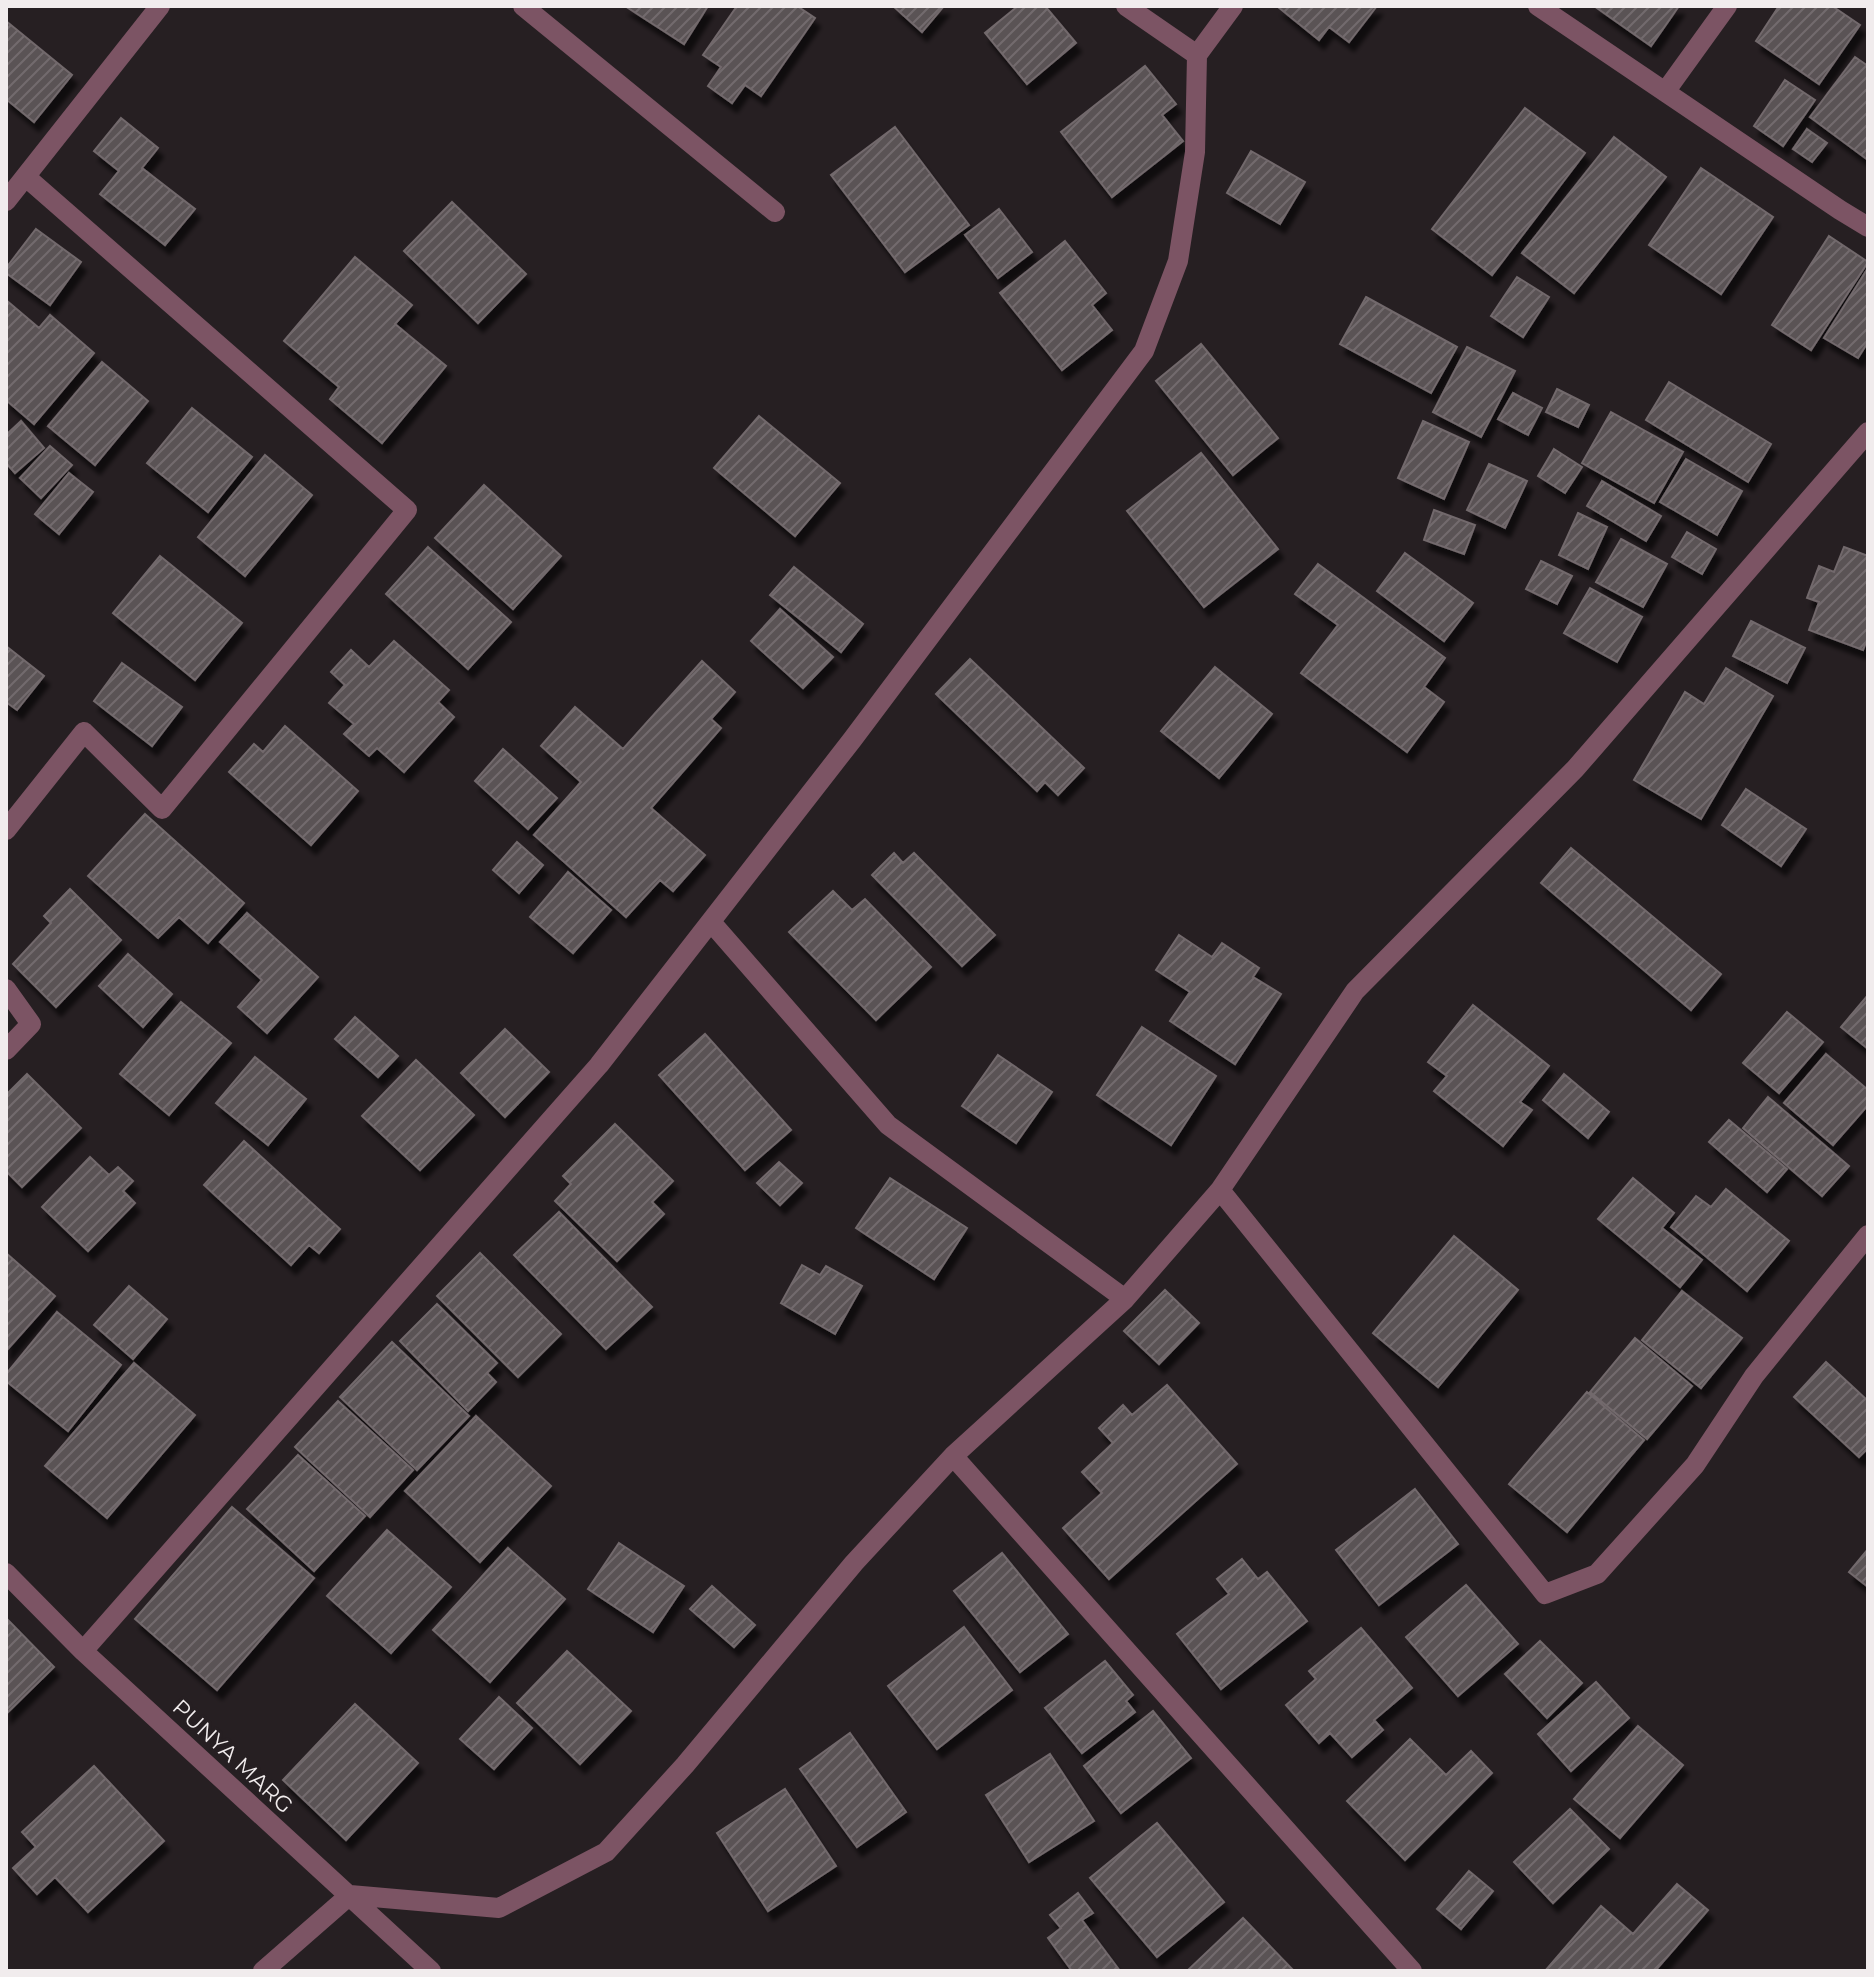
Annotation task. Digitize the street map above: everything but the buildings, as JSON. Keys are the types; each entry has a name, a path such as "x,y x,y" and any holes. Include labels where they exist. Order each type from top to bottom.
{"street":[{"path":"6,201 160,6"},
{"path":"523,6 775,212"},
{"path":"1126,6 1197,55"},
{"path":"83,1651 599,1065 852,740 1144,351 1178,261 1195,152 1197,55 1233,6"},
{"path":"1538,6 1868,227"},
{"path":"1665,92 1727,6"},
{"path":"6,830 84,732 162,809 407,510 26,177"},
{"path":"263,1971 350,1895 499,1908 606,1852 685,1765 854,1563 953,1456 1125,1299 1220,1190 1355,991 1575,769 1868,432"},
{"path":"711,922 888,1125 1125,1299"},
{"path":"6,989 31,1024 6,1050"},
{"path":"1220,1190 1545,1594 1597,1574 1695,1465 1754,1376 1868,1235"},
{"path":"953,1456 1412,1971"},
{"name":"PUNYA MARG","path":"6,1573 83,1651 431,1971"}]}
